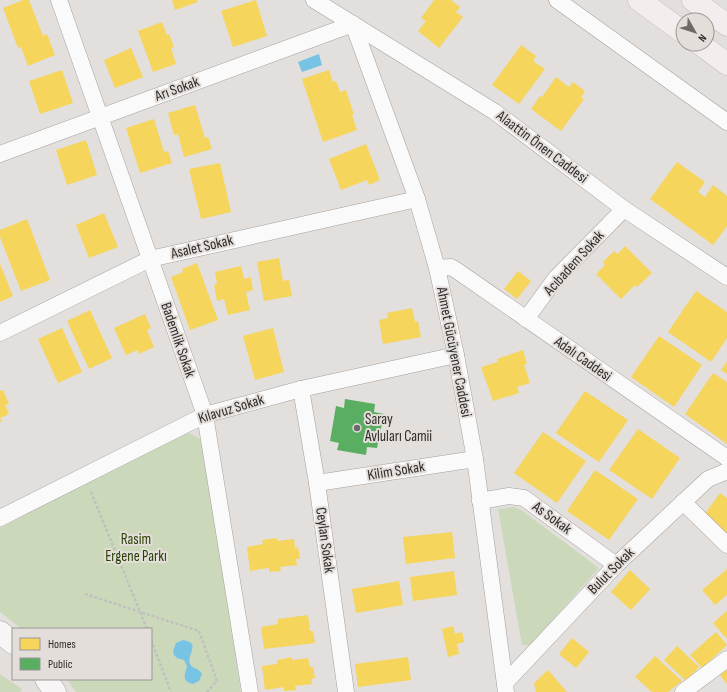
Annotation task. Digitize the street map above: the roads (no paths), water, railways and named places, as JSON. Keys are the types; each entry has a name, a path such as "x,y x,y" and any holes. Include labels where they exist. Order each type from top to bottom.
{"highway":[{"path":"639,0 675,26"},
{"path":"693,0 727,25"},
{"path":"711,52 727,64"}],"main road":[{"path":"0,632 12,642"},
{"path":"47,680 55,692"}],"street":[{"name":"Bademlik Sokak","path":"59,0 205,415 250,692"},
{"name":"Alaattin Önen Caddesi","path":"314,0 495,112 624,209 727,277"},
{"path":"557,0 727,122"},
{"name":"Arı Sokak","path":"0,154 354,24"},
{"name":"Ahmet Gücüyener Caddesi","path":"354,24 417,199 437,268 456,355 475,459 505,688"},
{"name":"Asalet Sokak","path":"0,333 150,259 417,199"},
{"name":"Acıbadem Sokak","path":"526,319 556,278 624,209"},
{"name":"Adalı Caddesi","path":"437,268 451,267 456,270 727,458"},
{"name":"Kılavuz Sokak","path":"0,518 205,415 301,389 456,355"},
{"name":"Ceylan Sokak","path":"301,389 317,483 346,692"},
{"name":"Kilim Sokak","path":"317,483 475,459"},
{"name":"Bulut Sokak","path":"505,688 616,564 708,479 727,471"},
{"name":"As Sokak","path":"480,501 509,496 524,498 616,564"},
{"path":"683,502 727,545"},
{"path":"683,692 727,658"}],"water":[{"path":"319,54 322,65 302,72 298,62"},
{"path":"183,640 192,644 193,647 189,661 190,664 202,674 199,681 193,684 189,683 185,679 187,666 184,660 177,658 173,651 176,643"}],"place":[{"name":"Saray Avluları Camii","path":"357,428"}],"park label":[{"name":"Rasim Ergene Parkı","path":"136,548"}]}
